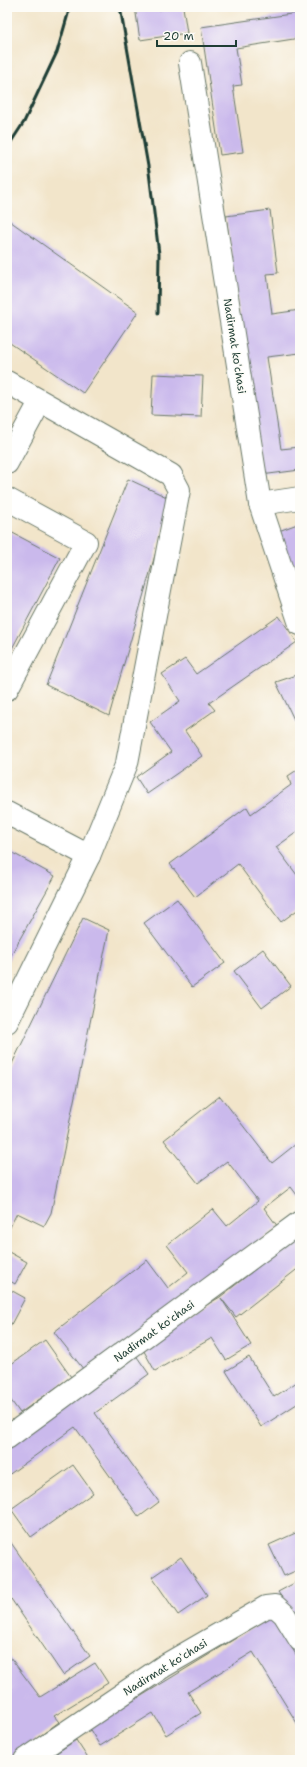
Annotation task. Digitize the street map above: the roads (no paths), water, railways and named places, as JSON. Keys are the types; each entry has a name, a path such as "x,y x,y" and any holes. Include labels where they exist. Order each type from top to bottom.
{"street":[{"name":"Nadirmat koʻchasi","path":"190,63 260,504 300,624"},
{"path":"7,382 171,475 179,490 127,763 89,856 7,1022"},
{"path":"7,464 40,402"},
{"path":"260,504 300,498"},
{"path":"7,499 86,542 7,689"},
{"path":"7,813 89,856"},
{"name":"Nadirmat koʻchasi","path":"7,1438 300,1222"},
{"name":"Nadirmat koʻchasi","path":"25,1760 164,1666 266,1607 275,1606 284,1614 300,1640"}],"railway":[{"path":"7,148 24,122 57,52 70,7"},
{"path":"120,7 149,172 159,254 158,313"}]}
